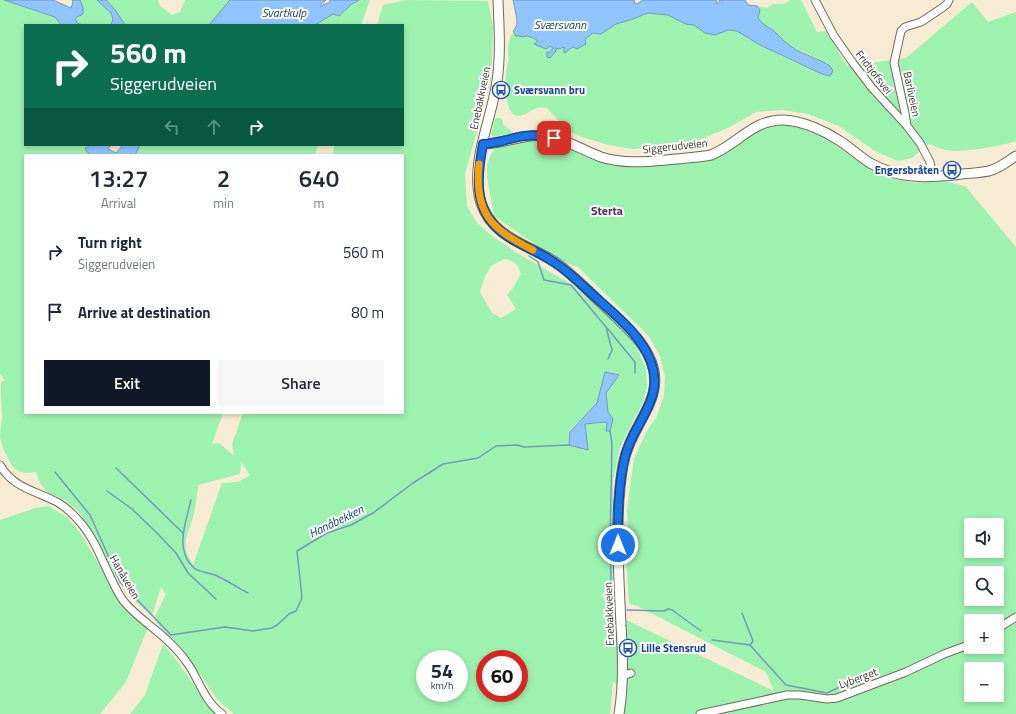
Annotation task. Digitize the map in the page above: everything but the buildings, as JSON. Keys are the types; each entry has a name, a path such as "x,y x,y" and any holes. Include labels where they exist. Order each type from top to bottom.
{"main road":[{"name":"Enebakkveien","path":"498,0 498,73 478,174 479,192 484,210 492,223 509,237 553,261 576,279 638,340 647,354 653,369 655,385 654,393 633,434 627,450 620,487 618,545 627,675 619,714"},
{"name":"Siggerudveien","path":"483,144 525,136 542,136 559,139 607,158 629,162 650,161 711,154 719,151 756,126 772,121 785,120 804,124 827,134 839,140 869,162 886,170 912,177 933,177 990,171 1016,156"}],"street":[{"name":"Fridtjofsvei","path":"814,0 834,36 853,63 872,88 907,126 925,151 930,162 933,177"},
{"name":"Barliveien","path":"907,126 894,63 900,31 905,27 921,22 942,8 949,0"},
{"name":"Hanåveien","path":"0,465 6,475 14,482 58,503 77,519 86,529 122,598 135,613 176,648 190,667 213,706 222,714"},
{"path":"1004,625 1016,617"},
{"name":"Lyberget","path":"700,714 787,696 806,695 827,699 836,698 906,672 944,654 964,647"}],"green space":[{"path":"0,0 55,17 60,24 24,24 24,146 89,146 85,149 89,154 24,154 24,414 223,414 212,444 219,443 234,456 232,444 243,414 404,414 404,154 332,154 335,146 404,146 404,24 377,24 383,5 406,0 488,1 493,27 491,80 465,174 467,206 477,223 492,236 517,253 571,284 623,330 637,348 646,368 647,387 643,402 620,447 613,481 613,616 614,614 774,691 766,672 637,606 630,604 626,559 628,530 627,510 634,458 647,431 657,416 664,395 665,377 660,356 648,335 578,267 558,260 494,216 487,177 487,164 493,150 494,153 494,149 533,139 560,142 618,164 680,163 712,158 764,126 779,124 798,127 829,140 865,166 889,177 915,183 944,181 965,186 1016,247 1016,714 620,714 620,690 613,681 610,714 234,714 217,699 178,644 154,619 166,594 161,587 152,616 136,602 115,575 80,513 65,500 48,493 40,483 36,472 21,472 12,466 3,449 0,436 2,417 1,382 5,380 0,374","holes":["504,259 515,263 521,274 507,295 516,309 501,318 492,313 480,292 485,276 491,266","605,372 618,376 606,393 608,412 613,419 607,423 605,421 585,424 585,431 570,431 597,403","241,462 250,475 238,482 222,483 193,565 186,551 186,540 195,509 198,485 240,474"]},
{"path":"80,0 97,0 111,13 113,19 111,24 77,23 75,18 83,13"},
{"path":"106,0 158,0 160,6 172,15 180,12 185,0 230,0 210,24 124,24"},
{"path":"359,0 370,0 361,24 317,24 333,14 341,15 346,9"},
{"path":"790,0 800,0 802,2 817,32 826,31 847,66 906,58 972,2 988,22 1016,12 1016,141 992,147 962,151 947,150 929,144 912,158 898,161 875,151 839,126 808,114 782,110 756,112 730,127 699,140 633,149 608,145 579,136 567,130 547,108 537,108 517,116 512,114 509,108 506,91 506,72 509,60 508,47 512,34 523,37 526,36 538,41 535,43 539,46 552,46 552,50 548,52 551,57 556,48 560,49 564,47 570,51 573,47 586,42 585,39 593,33 601,34 616,24 648,13 668,15 686,24 694,25 705,33 715,35 728,30 737,31 782,56 822,74 830,66 804,52 796,50 762,23 758,18 760,10 757,6 767,8 773,4 784,4"},
{"path":"500,118 503,121 502,123 513,133 493,137 491,135 495,119"},
{"path":"140,146 318,146 315,154 136,154"},
{"path":"48,506 67,517 81,534 118,597 148,627 126,682 100,714 0,714 0,520 35,508"},
{"path":"163,644 216,714 130,714 145,695"}],"water":[{"path":"4,0 53,0 71,8 73,2 72,0 80,0 83,8 83,14 75,18 77,23 80,24 60,24 55,17"},
{"path":"97,0 106,0 116,11 124,24 111,24 113,19 111,13"},
{"name":"Svartkulp","path":"230,0 326,0 321,4 321,7 324,4 329,3 330,0 359,0 352,4 339,16 333,14 317,24 210,24"},
{"name":"Sværsvann","path":"513,0 634,0 637,4 643,0 717,0 717,4 720,0 745,0 748,5 757,6 760,10 758,18 784,41 796,50 830,66 833,71 830,76 822,74 760,45 737,31 728,30 715,35 705,33 694,25 686,24 668,15 648,13 616,24 601,34 593,33 585,39 586,44 577,49 573,47 565,53 564,47 559,49 556,48 556,51 550,58 547,57 547,52 550,52 553,48 550,46 546,49 534,44 538,41 533,38 527,36 516,36 514,34 517,22"},
{"path":"89,146 110,146 108,149 116,153 122,146 140,146 136,154 89,154 85,149"},
{"path":"605,372 619,375 606,393 608,412 613,419 610,431 606,431 607,423 605,422 585,424 588,450 569,445 570,432 597,403"}],"waterway":[{"path":"529,256 538,262 544,280 571,285 606,327 612,350 608,359"},
{"path":"607,328 635,362 635,373"},
{"path":"610,431 612,443 610,546 611,582 615,599 617,643"},
{"name":"Hanåbekken","path":"55,472 90,515 120,582 171,635 225,627 253,631 272,628 289,614 296,611 302,598 297,551 327,533 351,525 373,513 413,483 443,464 478,458 496,446 517,445 524,447 569,445"},
{"path":"116,468 183,533"},
{"path":"107,491 132,509 157,533 176,553 188,573 216,599"},
{"path":"191,500 183,536 184,553 188,561 194,568 215,575 248,593"},
{"path":"627,610 672,610 701,631"},
{"path":"742,613 753,641 750,645"},
{"path":"712,640 750,645 786,685 827,693 846,684"}],"slow traffic":[{"path":"479,164 478,184 480,197 484,210 492,223 516,242 533,250"}],"place":[{"name":"Sværsvann bru","path":"501,90"},
{"name":"Engersbråten","path":"952,170"},
{"name":"Lille Stensrud","path":"628,648"}],"district":[{"name":"Sterta","path":"607,210"}],"route":[{"path":"554,138 525,136 483,144 478,177 480,197 484,210 495,226 516,242 545,256 568,273 629,330 643,346 651,361 655,385 654,393 633,434 624,458 619,511 618,545"}]}
